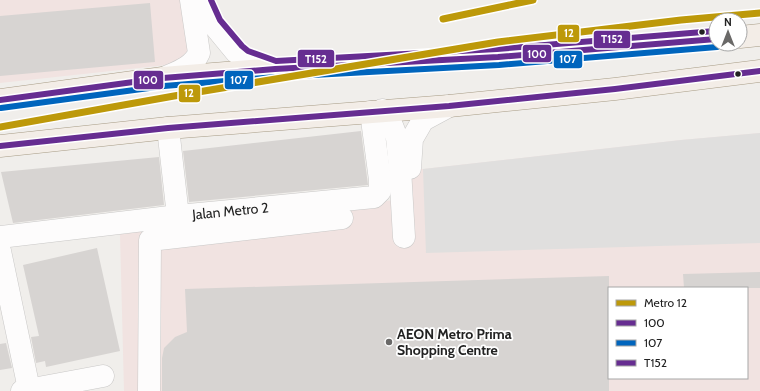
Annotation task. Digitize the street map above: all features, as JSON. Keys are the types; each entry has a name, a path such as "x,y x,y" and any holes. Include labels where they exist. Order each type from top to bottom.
{"main road":[{"path":"748,36 760,35"},
{"path":"0,100 163,78 275,68 498,57 708,40"},
{"path":"0,146 168,128 449,106 615,89 760,71"}],"street":[{"path":"163,78 191,65 196,60 199,53 191,0"},
{"path":"202,0 213,24 236,52 248,60 275,68"},
{"path":"410,171 412,139 423,120 449,106"},
{"path":"377,111 389,118 397,138 404,237"},
{"name":"Jalan Metro 2","path":"0,237 178,216 374,197 380,191 377,111"},
{"path":"168,128 178,216"},
{"path":"149,391 150,240 342,218"},
{"path":"0,251 25,390 103,376"}],"shaded area":[{"path":"0,0 183,0 191,55 176,64 0,83"},
{"path":"760,133 760,391 124,391 120,234 394,200 390,170 423,169 681,140"},
{"path":"760,133 760,243 426,253 423,169 681,140"}],"building":[{"path":"150,3 155,62 0,76 0,16"},
{"path":"361,131 368,185 189,202 183,151"},
{"path":"159,157 164,205 13,223 1,172"},
{"path":"97,248 120,351 46,367 45,361 36,363 31,337 39,336 23,265"},
{"path":"760,272 760,288 684,287 683,274"},
{"name":"AEON Metro Prima Shopping Centre","path":"609,276 609,391 162,391 162,358 164,348 175,337 187,332 185,289"},
{"path":"6,343 12,368 0,370 0,344"}],"metro line":[{"name":"12","path":"443,19 533,0"},
{"name":"12","path":"0,127 174,96 498,42 681,20 760,13"}],"transit line":[{"name":"T152","path":"211,0 220,20 242,46 248,51 276,61 497,49 708,32"},
{"name":"100","path":"0,100 163,78 275,69 498,57 708,40"},
{"name":"107","path":"1,108 164,86 276,77 499,65 708,48"},
{"name":"100","path":"0,146 168,128 449,106 615,89 760,71"}],"place":[{"name":"AEON Metro Prima Shopping Centre","path":"389,342"}]}
